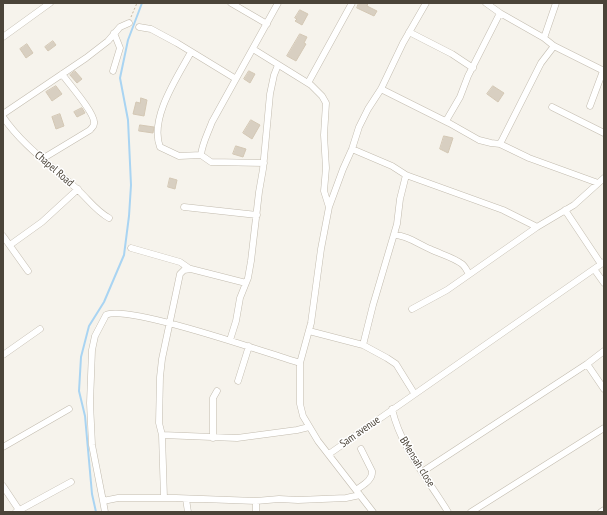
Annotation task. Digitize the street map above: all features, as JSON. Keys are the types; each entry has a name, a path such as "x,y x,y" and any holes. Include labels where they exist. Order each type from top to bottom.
{"street":[{"path":"3,37 50,3"},
{"path":"231,3 267,24"},
{"path":"201,156 209,129 278,3"},
{"path":"308,83 352,3"},
{"path":"374,512 309,427 303,416 300,404 300,363 309,331 320,249 329,207 359,127 368,109 381,89 390,68 426,3"},
{"path":"486,3 500,13 544,38 554,46 603,71 590,106"},
{"path":"544,38 556,3"},
{"path":"446,121 460,97 500,13"},
{"path":"3,116 86,58 108,41 120,27 129,23"},
{"path":"139,27 152,29 236,79"},
{"path":"409,32 452,54 473,68"},
{"path":"113,71 120,48 114,33"},
{"path":"500,144 541,64 554,46"},
{"path":"253,49 308,83 322,96 326,103 324,135 326,168 324,191 329,207"},
{"path":"191,52 162,109 157,139 160,147 180,156 201,156 211,162 264,163"},
{"path":"230,340 251,261 264,163 270,94 278,65"},
{"path":"42,159 90,130 94,126 91,113 62,74"},
{"path":"381,89 446,121 479,140 491,144 500,144 529,158 598,183"},
{"path":"552,107 604,133"},
{"name":"Chapel Road","path":"3,116 23,142 78,189 96,210 109,218"},
{"path":"352,149 392,166 406,175 503,210 537,227"},
{"path":"363,345 397,224 400,199 406,175"},
{"path":"412,309 447,290 537,227 583,198 604,178"},
{"path":"10,245 42,222 78,189"},
{"path":"184,207 257,215"},
{"path":"565,210 602,263"},
{"path":"394,235 400,235 458,261 464,265 469,274"},
{"path":"3,236 28,271"},
{"path":"131,248 180,262 190,269 246,283"},
{"name":"Sam avenue","path":"329,454 414,393 474,353 602,263"},
{"path":"164,498 162,435 159,423 162,359 180,274 184,270 190,269"},
{"path":"594,269 604,282"},
{"path":"105,512 92,445 90,403 92,350 95,336 104,317 113,312 134,315 230,340 300,363"},
{"path":"3,355 40,329"},
{"path":"309,331 363,345 396,364 414,393"},
{"path":"238,381 249,346"},
{"path":"422,472 587,364 604,351"},
{"path":"587,364 604,389"},
{"path":"213,438 213,398 217,390"},
{"path":"4,446 69,409"},
{"name":"BMensah close","path":"392,409 395,425 400,435 448,512"},
{"path":"162,435 237,438 309,427"},
{"path":"471,512 604,428"},
{"path":"103,501 118,498 256,501 279,499 324,500 346,498 358,492 372,478 372,471 361,450"},
{"path":"3,486 17,511 71,482"},
{"path":"186,499 188,512"},
{"path":"256,501 256,512"}],"path":[{"path":"129,23 137,3"}],"building":[{"path":"359,3 368,3 367,6 377,11 374,16 357,8"},
{"path":"300,10 308,14 302,25 295,21 297,19 295,18"},
{"path":"300,34 307,37 304,43 306,44 296,61 287,56"},
{"path":"53,41 56,45 48,51 45,47"},
{"path":"27,44 33,53 26,58 20,49"},
{"path":"75,71 82,79 77,83 70,75"},
{"path":"249,71 255,74 250,83 244,79"},
{"path":"56,86 62,94 52,101 46,92"},
{"path":"493,86 504,93 498,102 487,94"},
{"path":"141,98 147,100 144,116 133,114 136,102 140,103"},
{"path":"82,108 85,113 77,117 74,112"},
{"path":"60,114 64,126 56,129 52,117"},
{"path":"251,120 260,125 252,139 243,133"},
{"path":"140,125 154,127 153,133 139,131"},
{"path":"444,136 453,138 448,153 440,149"},
{"path":"236,146 246,149 243,157 233,154"},
{"path":"170,178 177,180 175,189 168,187"}],"waterway":[{"path":"96,512 92,494 85,416 79,391 81,357 89,326 104,302 124,255 131,185 128,120 120,78 128,40 142,3"}]}
